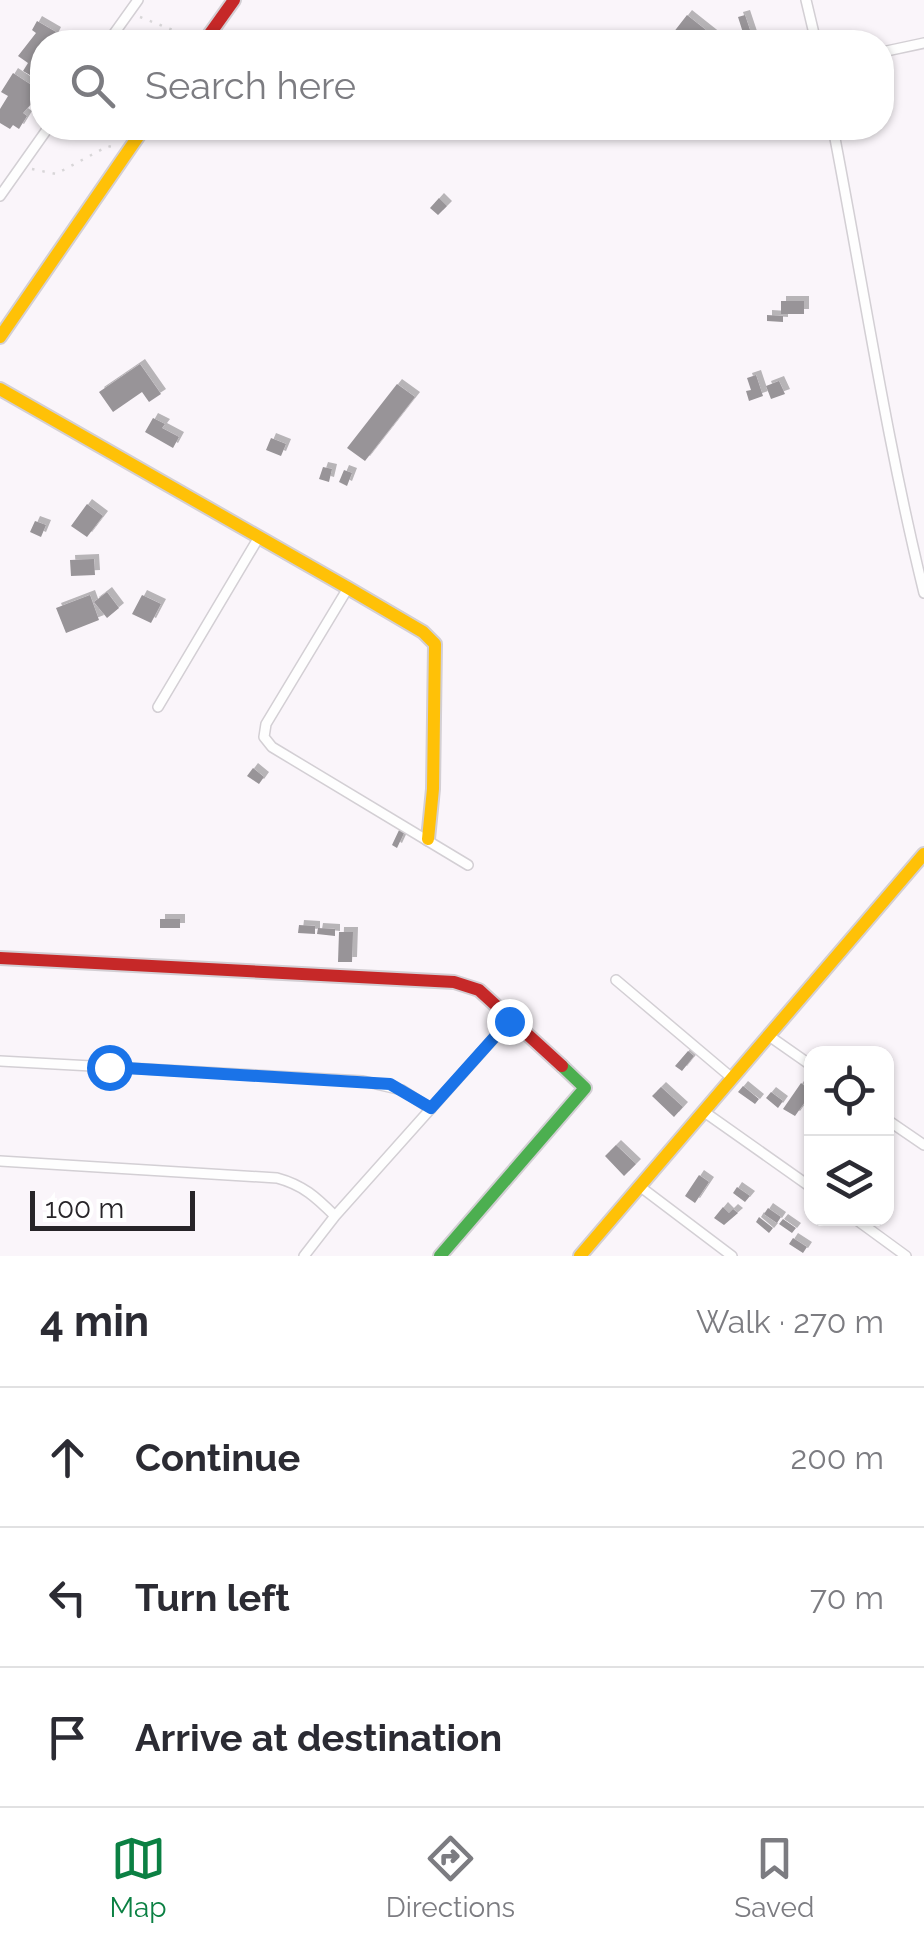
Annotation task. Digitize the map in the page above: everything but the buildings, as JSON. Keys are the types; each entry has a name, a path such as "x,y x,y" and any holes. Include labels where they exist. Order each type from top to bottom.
{"street":[{"path":"116,30 138,0"},
{"path":"213,30 234,0"},
{"path":"806,0 813,30"},
{"path":"894,49 924,43"},
{"path":"0,196 39,140"},
{"path":"0,337 135,140"},
{"path":"835,140 874,337 879,394 924,593"},
{"path":"0,389 348,588 423,632 435,644 433,789 428,840"},
{"path":"158,707 258,537"},
{"path":"348,588 266,724 264,737 272,747 468,866"},
{"path":"580,1256 732,1078 772,1038 924,854"},
{"path":"0,958 454,982 479,990 585,1088 440,1256"},
{"path":"616,980 732,1078"},
{"path":"304,1256 509,1021"},
{"path":"772,1038 804,1060"},
{"path":"0,1061 363,1081 390,1084 431,1108"},
{"path":"704,1111 804,1182"},
{"path":"894,1124 924,1145"},
{"path":"0,1161 276,1178 311,1192 335,1216"},
{"path":"642,1188 732,1256"},
{"path":"865,1226 906,1256"},
{"path":"709,1256 717,1246"}],"path":[{"path":"129,12 168,30"},
{"path":"21,165 56,174 108,146 128,150"}],"traffic: fast":[{"path":"440,1256 585,1088 562,1066"}],"traffic: slow":[{"path":"0,337 136,140"},
{"path":"0,389 348,588 423,632 435,644 433,789 428,839"},
{"path":"580,1256 924,854"}],"traffic: jam":[{"path":"213,30 234,0"},
{"path":"0,958 454,982 479,990 562,1066"}],"route":[{"path":"109,1067 390,1084 431,1108 509,1021"}]}
